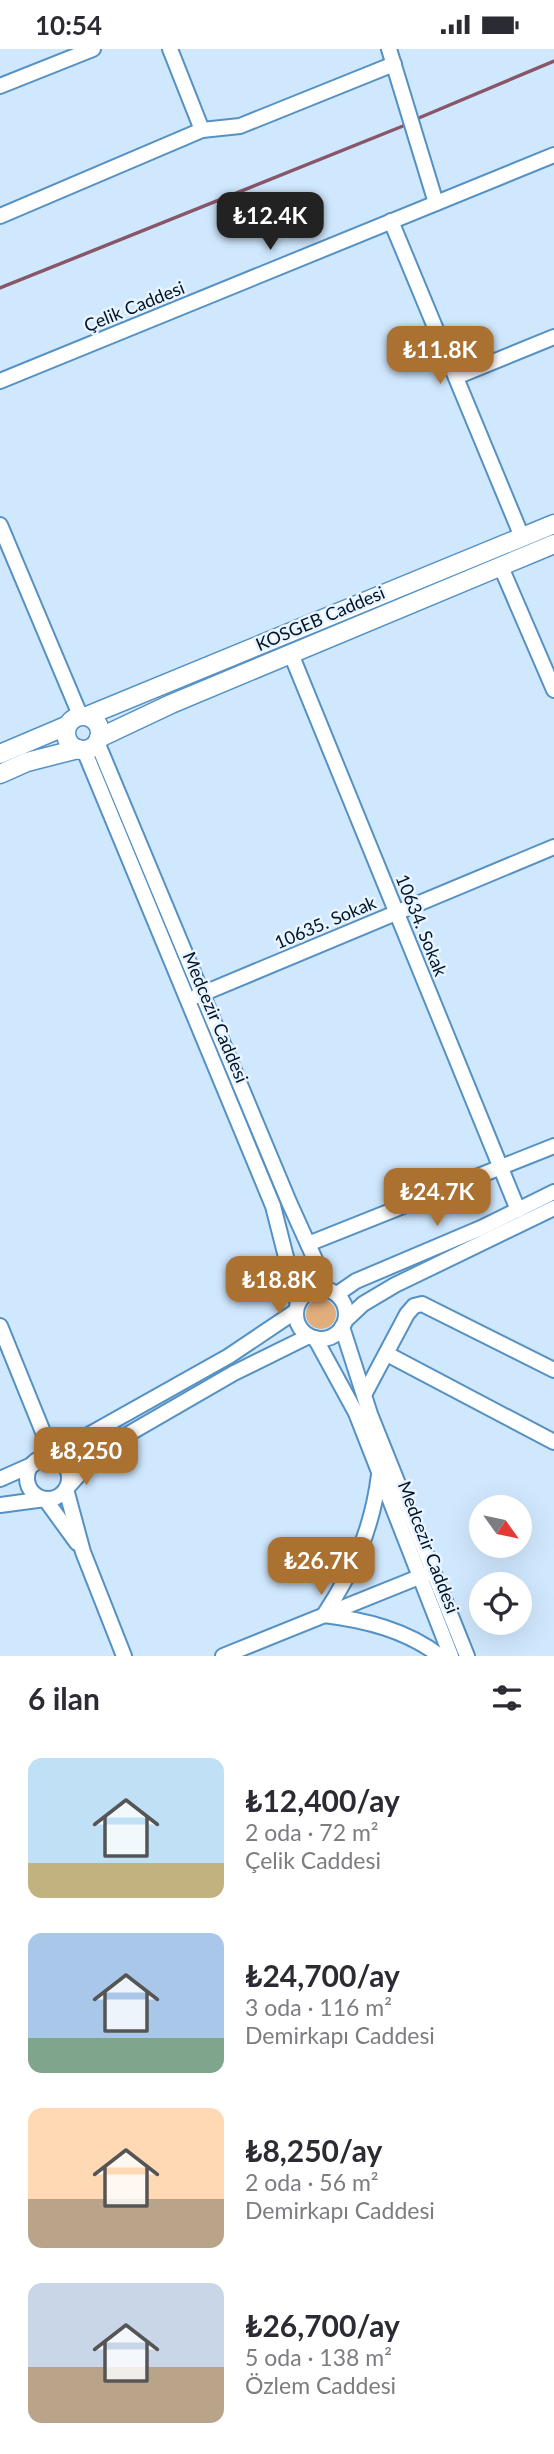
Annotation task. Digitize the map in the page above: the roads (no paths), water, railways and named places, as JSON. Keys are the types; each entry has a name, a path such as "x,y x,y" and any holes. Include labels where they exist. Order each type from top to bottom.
{"main road":[{"name":"KOSGEB Caddesi","path":"0,754 78,719 554,524"},
{"name":"KOSGEB Caddesi","path":"0,774 27,762 90,745 170,704 554,544"},
{"path":"78,719 96,722 100,732 90,745 69,743 65,732 78,719"}],"street":[{"path":"0,86 93,49"},
{"path":"170,49 202,130"},
{"path":"0,216 202,130 240,126 393,54 401,93 436,203"},
{"name":"Çelik Caddesi","path":"0,381 554,155"},
{"path":"391,221 522,537"},
{"path":"456,377 554,337"},
{"path":"0,525 6,556 78,719"},
{"path":"501,567 554,690"},
{"name":"10634. Sokak","path":"291,654 518,1210"},
{"name":"Medcezir Caddesi","path":"90,745 203,994 330,1291"},
{"name":"Medcezir Caddesi","path":"90,745 188,1000 273,1206 297,1308"},
{"name":"10635. Sokak","path":"188,1000 554,847"},
{"path":"308,1244 502,1169 554,1146"},
{"path":"0,1479 48,1457 229,1356 297,1308 306,1294 330,1291 356,1281 554,1192"},
{"path":"0,1505 59,1496 91,1461 118,1440 234,1373 312,1337 331,1337 363,1304 395,1285 554,1208"},
{"path":"330,1291 345,1305 344,1323"},
{"path":"364,1395 407,1314 414,1306 422,1304 554,1370"},
{"path":"297,1308 299,1325 312,1337"},
{"name":"Medcezir Caddesi","path":"344,1323 364,1395 427,1574 451,1656"},
{"path":"0,1326 43,1432 48,1457"},
{"name":"Medcezir Caddesi","path":"312,1337 347,1394 379,1474 467,1656"},
{"path":"387,1354 554,1442"},
{"path":"48,1457 57,1459 67,1468 69,1481 66,1489 83,1552 124,1656"},
{"path":"34,1464 28,1473 29,1485 35,1494 45,1499 83,1552"},
{"path":"324,1615 359,1556 372,1516 379,1474"},
{"path":"223,1656 427,1574"},
{"path":"324,1615 382,1627 415,1640 440,1656"}],"waterway":[{"path":"414,120 554,61"},
{"path":"0,288 408,124"}]}
